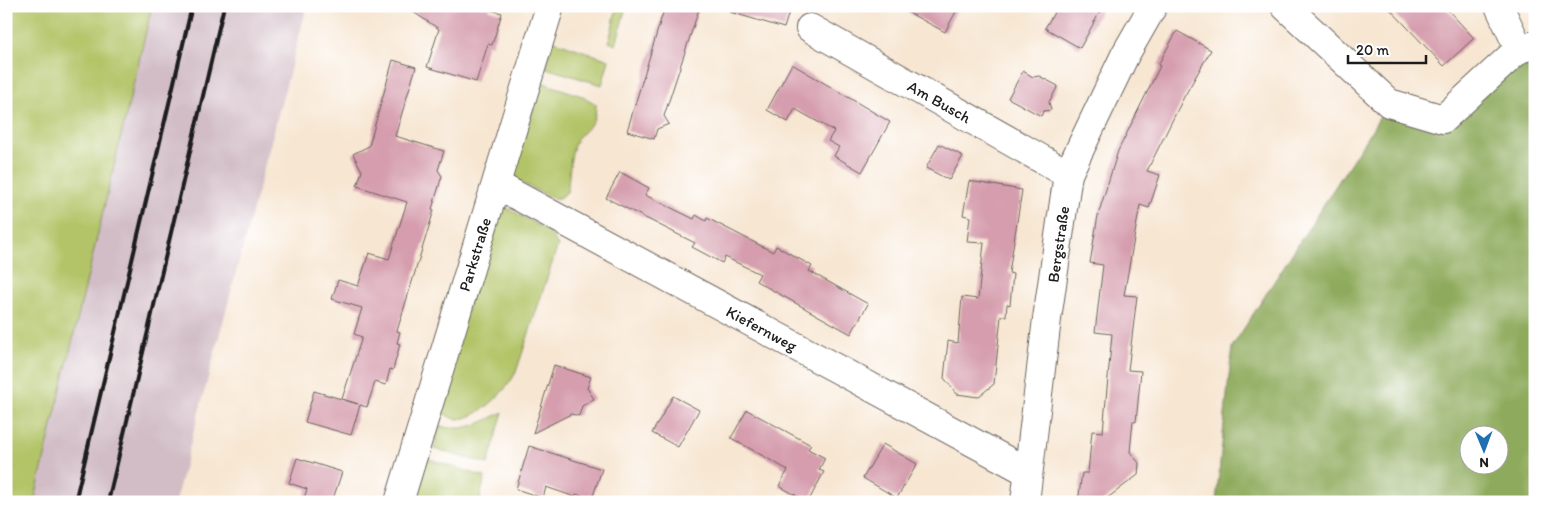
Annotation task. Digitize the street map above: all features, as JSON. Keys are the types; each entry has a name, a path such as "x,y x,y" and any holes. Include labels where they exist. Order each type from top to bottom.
{"street":[{"name":"Parkstraße","path":"399,502 550,6"},
{"name":"Bergstraße","path":"1024,502 1068,174 1124,55 1153,6"},
{"path":"1285,6 1389,103 1443,119 1527,47 1499,6"},
{"name":"Am Busch","path":"810,28 1068,174"},
{"name":"Kiefernweg","path":"497,185 1028,472"}],"shaded area":[{"path":"152,6 307,6 175,502 34,502"}],"green space":[{"path":"6,6 152,6 34,502 6,502"},
{"path":"617,6 626,6 616,45 609,42"},
{"path":"552,40 609,60 602,85 546,68"},
{"path":"1535,45 1535,502 1216,502 1232,347 1389,103 1443,119"},
{"path":"541,82 582,96 596,104 596,112 592,122 579,136 574,147 567,192 556,200 512,178"},
{"path":"500,204 548,231 558,245 516,372 512,379 499,395 483,409 466,418 455,419 436,409"},
{"path":"503,412 488,464 434,449 439,426 457,428 472,426"},
{"path":"426,458 485,477 479,502 414,502"}],"building":[{"path":"404,6 489,6 490,10 502,13 492,45 488,44 476,82 427,67 439,29"},
{"path":"665,6 700,6 664,116 669,124 657,129 654,139 627,131"},
{"path":"731,6 791,6 784,28 730,12"},
{"path":"896,6 959,6 945,32"},
{"path":"1058,6 1103,6 1080,48 1045,28"},
{"path":"1387,6 1444,6 1474,38 1444,66"},
{"path":"1177,31 1211,50 1184,97 1147,171 1160,175 1149,208 1140,205 1124,295 1137,296 1128,370 1141,371 1136,422 1133,421 1130,452 1139,463 1138,475 1102,502 1078,502 1082,473 1088,473 1092,431 1103,432 1112,334 1095,332 1103,265 1090,263 1098,215 1118,151 1160,66 1158,65"},
{"path":"393,60 416,67 395,136 444,151 438,170 442,176 432,209 434,210 397,331 400,332 397,343 400,344 393,370 390,369 386,385 375,382 367,407 360,405 351,435 305,422 314,391 358,404 342,399 362,337 354,334 362,308 332,299 338,280 358,286 369,253 389,259 407,202 357,186 362,171 353,154 369,146"},
{"path":"792,64 890,122 862,172 834,156 839,147 828,141 834,131 795,109 788,122 767,110"},
{"path":"1023,71 1033,77 1039,76 1058,86 1049,102 1051,110 1044,111 1041,116 1008,98"},
{"path":"939,144 963,156 949,180 926,168"},
{"path":"620,172 649,188 645,195 694,219 696,215 706,221 707,218 773,252 776,246 812,266 809,271 868,304 851,334 756,281 760,274 725,257 722,263 692,247 695,243 606,198"},
{"path":"969,181 1022,190 1009,273 1013,274 1010,305 1007,304 1006,316 1001,316 994,384 978,397 957,394 944,378 948,341 958,343 962,297 978,299 984,243 967,242 970,217 963,215"},
{"path":"554,365 591,377 587,388 594,399 582,406 579,416 571,414 533,433"},
{"path":"673,396 699,410 678,447 652,433"},
{"path":"747,410 811,445 808,449 825,458 819,470 824,472 808,502 779,486 788,470 731,438"},
{"path":"883,444 917,464 897,498 863,478"},
{"path":"529,446 602,469 592,499 576,494 575,497 546,487 543,498 516,489"},
{"path":"297,458 342,472 332,502 303,502 307,489 289,483"}],"railway":[{"path":"75,502 192,6"},
{"path":"108,502 224,6"}]}
